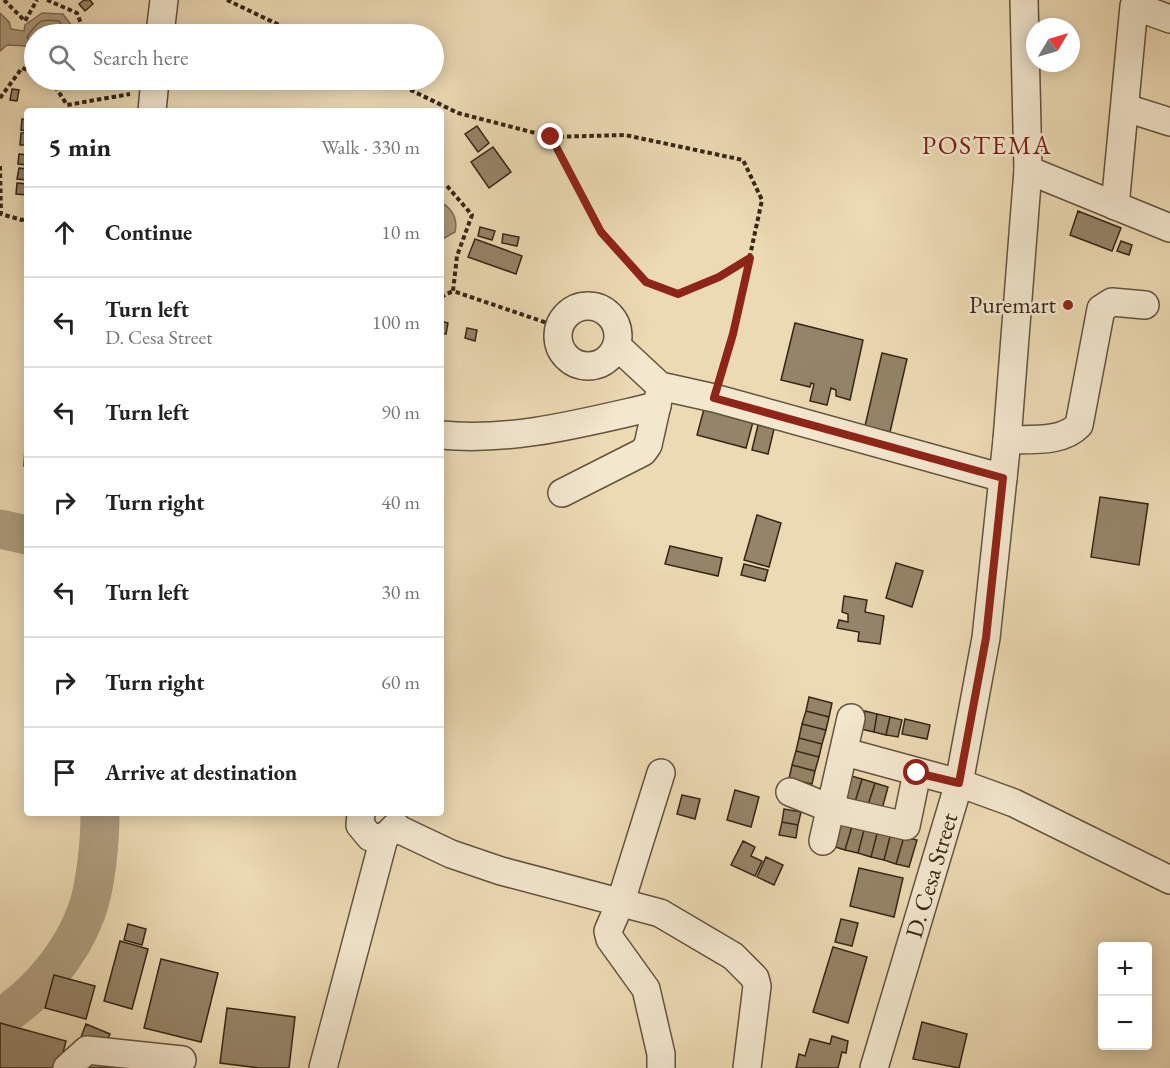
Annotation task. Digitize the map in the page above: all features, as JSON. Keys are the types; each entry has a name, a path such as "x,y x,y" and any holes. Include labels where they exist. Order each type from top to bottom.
{"street":[{"path":"161,24 164,0"},
{"name":"D. Cesa Street","path":"874,1068 959,783 986,638 1007,440 1028,170 1024,0"},
{"path":"1114,206 1126,108 1134,6 1170,19"},
{"path":"1126,108 1170,122"},
{"path":"1028,170 1170,228"},
{"path":"1007,440 1063,437 1072,432 1079,425 1101,309 1112,302 1145,305"},
{"path":"579,307 598,307 613,318 619,336 617,346 604,362 584,366 566,357 560,347 559,327 564,318 579,307"},
{"path":"617,346 659,396"},
{"path":"562,493 643,452 648,445 659,396"},
{"path":"444,435 476,439 524,435 659,396 714,398 1003,478"},
{"path":"824,841 851,718"},
{"path":"845,752 959,783 1058,823 1170,880"},
{"path":"661,773 621,901 608,931 610,939 646,989 661,1054 661,1068"},
{"path":"790,792 832,809 906,826 917,773"},
{"path":"361,816 360,825 370,837 392,826"},
{"path":"392,826 451,854 501,871 660,913 733,956 755,978 756,999 747,1068"},
{"path":"323,1068 392,826"},
{"path":"67,1068 78,1055 87,1050 182,1060"}],"path":[{"path":"4,0 25,21 38,0"},
{"path":"47,0 77,13 82,24"},
{"path":"227,0 277,24"},
{"path":"0,98 22,68 24,69"},
{"path":"57,90 67,105 154,93"},
{"path":"411,90 458,113 551,137 625,135 743,160 762,200 733,334 714,398"},
{"path":"551,137 601,232 646,282 678,294 719,277 750,258"},
{"path":"0,166 1,214 24,219"},
{"path":"447,186 472,215 457,256 453,291"},
{"path":"444,296 453,291 559,327"}],"water":[{"path":"0,13 9,22 11,29 24,31 24,46 7,45 0,51"},
{"path":"42,13 63,14 70,24 26,24"},
{"path":"444,205 453,215 456,223 455,232 444,238"}],"building":[{"path":"84,0 90,0 93,4 85,11 79,4"},
{"path":"12,89 19,90 17,101 10,100"},
{"path":"22,119 24,119 24,130 21,130"},
{"path":"477,126 489,143 478,152 465,134"},
{"path":"21,133 24,133 24,145 20,145"},
{"path":"493,147 511,172 489,188 471,162"},
{"path":"19,154 24,155 24,165 18,164"},
{"path":"19,168 24,169 24,180 17,179"},
{"path":"17,183 24,184 24,195 16,194"},
{"path":"1078,211 1121,228 1112,251 1070,235"},
{"path":"480,227 495,231 492,240 478,236"},
{"path":"503,234 519,237 517,246 502,243"},
{"path":"475,239 522,256 516,274 468,257"},
{"path":"1121,241 1132,245 1129,255 1117,251"},
{"path":"444,322 448,323 446,334 444,334"},
{"path":"795,323 863,340 850,400 836,396 836,390 831,388 827,405 810,401 814,384 811,383 810,387 781,380"},
{"path":"467,328 477,330 475,341 465,338"},
{"path":"882,353 907,359 890,432 865,426"},
{"path":"704,409 753,422 746,448 697,435"},
{"path":"758,425 774,429 768,454 752,450"},
{"path":"1100,497 1148,504 1139,565 1091,557"},
{"path":"757,515 781,523 769,567 744,560"},
{"path":"670,546 722,558 718,576 665,564"},
{"path":"896,563 923,571 912,607 886,598"},
{"path":"744,564 768,570 765,581 741,575"},
{"path":"844,596 867,600 865,612 884,616 880,644 858,641 859,632 837,628 839,620 848,622 848,614 842,612"},
{"path":"809,697 832,703 829,717 806,711"},
{"path":"806,711 829,717 826,730 802,724"},
{"path":"865,711 877,714 874,732 861,729"},
{"path":"877,714 890,717 886,735 874,732"},
{"path":"890,717 902,720 898,737 886,735"},
{"path":"905,719 930,725 927,739 902,734"},
{"path":"802,724 826,730 822,744 799,738"},
{"path":"799,738 822,744 819,757 796,751"},
{"path":"796,751 819,757 815,771 792,765"},
{"path":"792,765 815,771 812,784 789,779"},
{"path":"848,775 862,779 855,802 842,797"},
{"path":"862,779 875,783 868,805 855,802"},
{"path":"875,783 888,787 882,809 868,805"},
{"path":"735,790 759,797 751,827 727,820"},
{"path":"682,795 700,799 695,819 677,814"},
{"path":"784,809 801,812 798,825 782,822"},
{"path":"840,819 853,823 845,850 832,846"},
{"path":"782,822 798,825 796,838 779,835"},
{"path":"853,823 865,826 858,853 845,850"},
{"path":"865,826 878,830 871,857 858,853"},
{"path":"878,830 891,833 884,860 871,857"},
{"path":"891,833 904,837 896,864 884,860"},
{"path":"904,837 917,840 909,867 896,864"},
{"path":"743,841 755,847 751,856 762,861 755,876 731,865"},
{"path":"766,857 783,865 774,885 757,877"},
{"path":"859,868 903,878 894,917 850,906"},
{"path":"841,919 858,923 852,946 835,942"},
{"path":"128,924 146,929 142,945 124,940"},
{"path":"120,941 148,949 132,1009 104,1001"},
{"path":"833,947 867,957 848,1023 813,1012"},
{"path":"161,959 218,973 201,1042 144,1028"},
{"path":"54,975 95,986 86,1019 45,1008"},
{"path":"227,1008 295,1017 289,1068 259,1068 220,1063"},
{"path":"922,1022 967,1034 959,1068 913,1059"},
{"path":"0,1023 66,1041 59,1068 0,1068"},
{"path":"86,1024 110,1034 105,1046 81,1037"},
{"path":"832,1036 848,1041 846,1053 842,1052 838,1068 796,1068 799,1054 805,1056 810,1039 830,1044"},
{"path":"85,1056 138,1068 82,1068"}],"waterway":[{"path":"0,529 24,534"},
{"path":"0,1018 14,1009 40,985 62,958 80,928 95,877 100,816"}],"place":[{"name":"Puremart","path":"1068,305"}],"district":[{"name":"POSTEMA","path":"987,145"}],"route":[{"path":"551,137 601,232 646,282 678,294 719,277 750,258 733,334 714,398 1003,478 986,638 959,783 917,773"}]}
